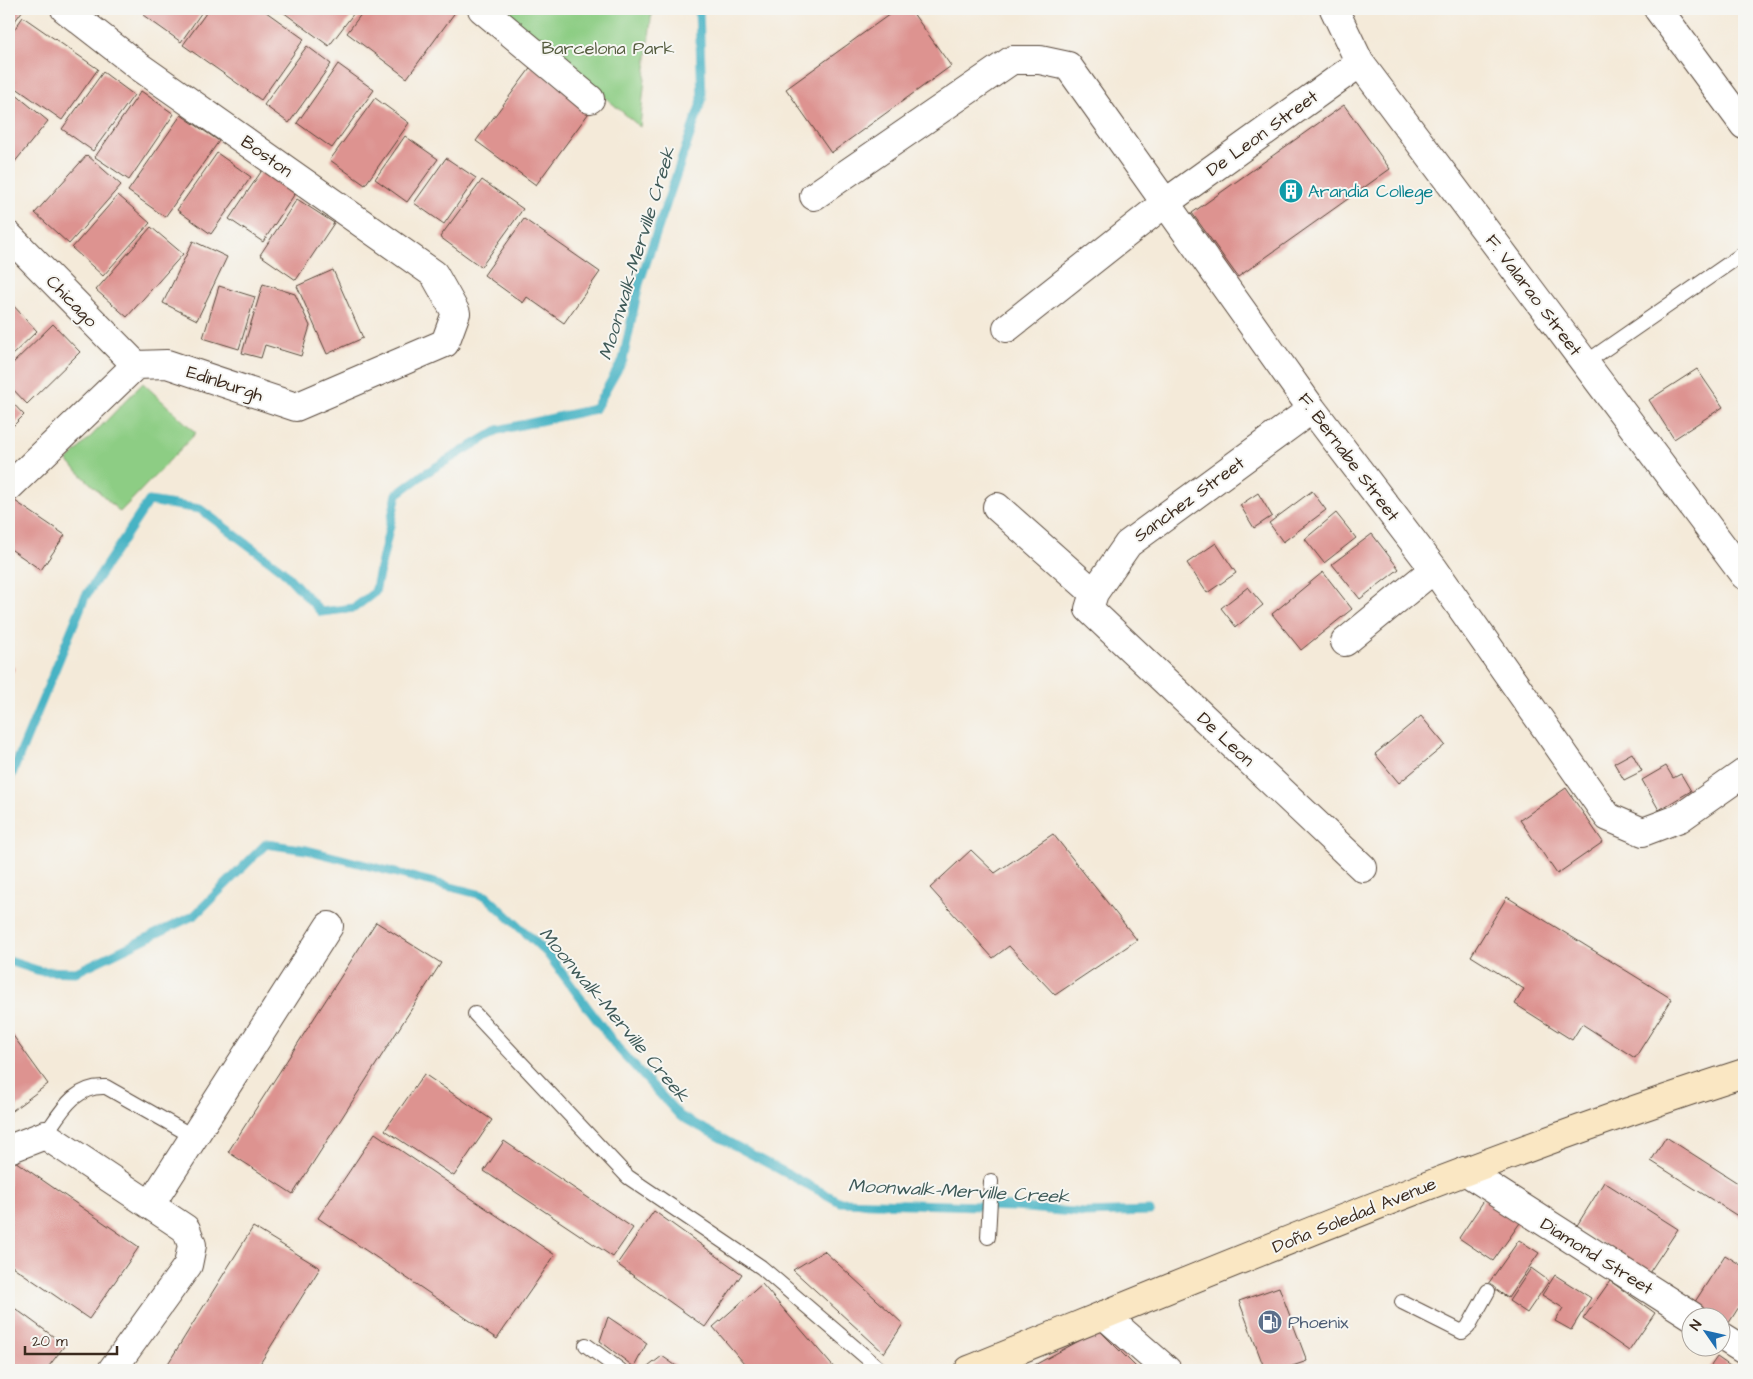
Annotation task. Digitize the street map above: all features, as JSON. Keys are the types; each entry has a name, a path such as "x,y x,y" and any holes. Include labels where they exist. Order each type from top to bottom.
{"main road":[{"name":"Doña Soledad Avenue","path":"969,1370 1465,1171 1637,1108 1744,1073"}],"street":[{"name":"Boston","path":"65,9 137,65 434,274 456,313"},
{"path":"482,9 590,99"},
{"name":"F. Valarao Street","path":"1334,9 1360,63 1744,575"},
{"path":"1658,9 1744,125"},
{"name":"F. Bernabe Street","path":"814,196 1012,60 1040,60 1068,66 1312,409 1434,569 1608,817 1643,832 1680,818 1744,773"},
{"name":"De Leon Street","path":"1006,328 1165,202 1360,63"},
{"name":"Chicago","path":"9,236 136,366"},
{"name":"Edinburgh","path":"136,366 167,364 296,407 445,342 456,313"},
{"path":"9,487 136,366"},
{"name":"Sanchez Street","path":"1091,601 1128,544 1312,409"},
{"name":"De Leon","path":"997,507 1363,868"},
{"path":"1345,642 1434,569"},
{"path":"151,1204 329,926"},
{"path":"9,1149 44,1135 151,1204 186,1229 192,1245 188,1265 112,1370"},
{"name":"Diamond Street","path":"1465,1171 1680,1308"},
{"path":"1104,1315 1167,1370"},
{"path":"1730,1341 1744,1350"}],"lane":[{"path":"1585,364 1744,253"},
{"path":"475,1014 628,1177 761,1267 881,1370"},
{"path":"44,1135 69,1102 80,1091 93,1086 106,1087 194,1137"},
{"path":"988,1237 991,1180"},
{"path":"1402,1302 1462,1332 1468,1327 1488,1291"},
{"path":"586,1345 620,1370"}],"green space":[{"name":"Barcelona Park","path":"501,9 652,9 640,127"},
{"path":"143,383 196,433 120,512 67,461"}],"building":[{"path":"9,9 23,10 9,29"},
{"path":"147,9 204,9 181,42 143,15"},
{"path":"209,9 262,9 304,39 261,100 183,45"},
{"path":"279,9 357,9 329,46"},
{"path":"365,9 453,9 456,11 407,78 347,33"},
{"path":"897,9 910,9 951,66 831,153 786,89"},
{"path":"23,17 98,69 62,120 9,83 9,37"},
{"path":"307,46 331,64 289,123 264,105"},
{"path":"338,64 374,90 332,148 297,123"},
{"path":"532,66 591,110 536,185 476,141"},
{"path":"103,72 134,95 93,151 62,129"},
{"path":"9,89 48,121 9,169"},
{"path":"141,91 174,114 129,180 95,157"},
{"path":"375,98 409,123 365,185 330,160"},
{"name":"Arandia College","path":"1344,105 1390,169 1238,277 1192,213"},
{"path":"181,115 219,141 165,217 128,191"},
{"path":"405,136 438,159 407,202 375,179"},
{"path":"217,153 251,177 211,234 177,210"},
{"path":"87,155 121,185 69,244 35,213"},
{"path":"446,158 476,178 444,224 414,203"},
{"path":"263,169 296,192 263,242 229,219"},
{"path":"482,180 523,209 481,267 440,237"},
{"path":"118,195 150,223 103,276 72,248"},
{"path":"297,199 334,223 296,280 260,255"},
{"path":"524,219 600,272 564,323 527,297 523,303 484,275"},
{"path":"151,227 183,254 127,317 96,290"},
{"path":"193,241 227,257 197,320 163,303"},
{"path":"333,270 363,338 327,354 297,286"},
{"path":"263,284 295,294 310,326 301,356 265,345 261,358 242,353"},
{"path":"219,286 255,297 239,349 203,338"},
{"path":"9,303 37,331 9,358"},
{"path":"53,324 80,352 27,404 9,385 9,367"},
{"path":"1697,369 1723,407 1674,439 1649,400"},
{"path":"9,399 24,415 9,430"},
{"path":"1312,491 1326,510 1283,542 1269,523"},
{"path":"1258,493 1272,516 1254,528 1240,505"},
{"path":"15,501 65,535 41,570 9,548 9,510"},
{"path":"1336,513 1356,538 1324,563 1305,539"},
{"path":"1372,534 1399,569 1360,599 1332,564"},
{"path":"1216,543 1236,573 1207,593 1187,563"},
{"path":"1323,572 1352,609 1301,650 1272,614"},
{"path":"1248,587 1263,605 1236,627 1221,608"},
{"path":"9,665 15,668 9,679"},
{"path":"1421,716 1445,745 1399,783 1375,754"},
{"path":"1632,753 1642,771 1624,780 1614,763"},
{"path":"1666,766 1673,778 1681,774 1691,791 1659,810 1642,780"},
{"path":"1566,788 1603,842 1557,874 1520,820"},
{"path":"1053,834 1137,940 1055,995 1009,946 993,958 930,888 971,850 995,873"},
{"path":"1507,897 1672,999 1635,1058 1582,1024 1572,1040 1515,1004 1524,989 1471,956"},
{"path":"376,922 441,963 293,1194 228,1152"},
{"path":"9,1030 48,1084 9,1113"},
{"path":"424,1074 492,1120 454,1176 385,1130"},
{"path":"375,1133 555,1255 497,1339 318,1218"},
{"path":"1666,1137 1744,1187 1744,1220 1651,1161"},
{"path":"504,1141 633,1228 613,1257 484,1171"},
{"path":"9,1157 139,1247 89,1319 9,1264"},
{"path":"1604,1182 1678,1229 1649,1273 1576,1227"},
{"path":"1487,1196 1522,1220 1493,1261 1459,1238"},
{"path":"654,1211 742,1274 705,1327 617,1264"},
{"path":"253,1227 320,1268 256,1370 164,1370"},
{"path":"1519,1240 1539,1253 1508,1298 1488,1284"},
{"path":"824,1251 903,1324 884,1353 793,1270"},
{"path":"1725,1255 1744,1267 1744,1299 1730,1321 1730,1306 1692,1306"},
{"path":"1531,1268 1549,1281 1527,1313 1509,1301"},
{"path":"1555,1275 1591,1298 1571,1330 1555,1321 1563,1308 1542,1295"},
{"path":"1610,1281 1655,1313 1629,1351 1583,1319"},
{"path":"762,1284 836,1370 750,1370 713,1327"},
{"name":"Phoenix","path":"1279,1287 1307,1361 1281,1370 1265,1370 1239,1301"},
{"path":"9,1304 65,1345 46,1370 9,1370"},
{"path":"608,1317 647,1343 634,1367 600,1341"},
{"path":"1099,1330 1139,1370 1032,1370 1031,1367"},
{"path":"662,1356 682,1370 644,1370"},
{"path":"1717,1357 1736,1370 1708,1370"}],"waterway":[{"name":"Moonwalk-Merville Creek","path":"9,781 85,597 149,501 200,509 282,570 321,612 354,608 375,592 397,494 424,474 498,430 595,409 623,360 639,284 702,100 699,9"},
{"name":"Moonwalk-Merville Creek","path":"9,961 40,971 76,972 195,915 266,844 307,850 486,896 547,953 617,1047 680,1116 840,1202 1015,1207 1084,1213 1150,1211"}],"place":[{"name":"Arandia College","path":"1291,191"},
{"name":"Phoenix","path":"1270,1322"}]}
